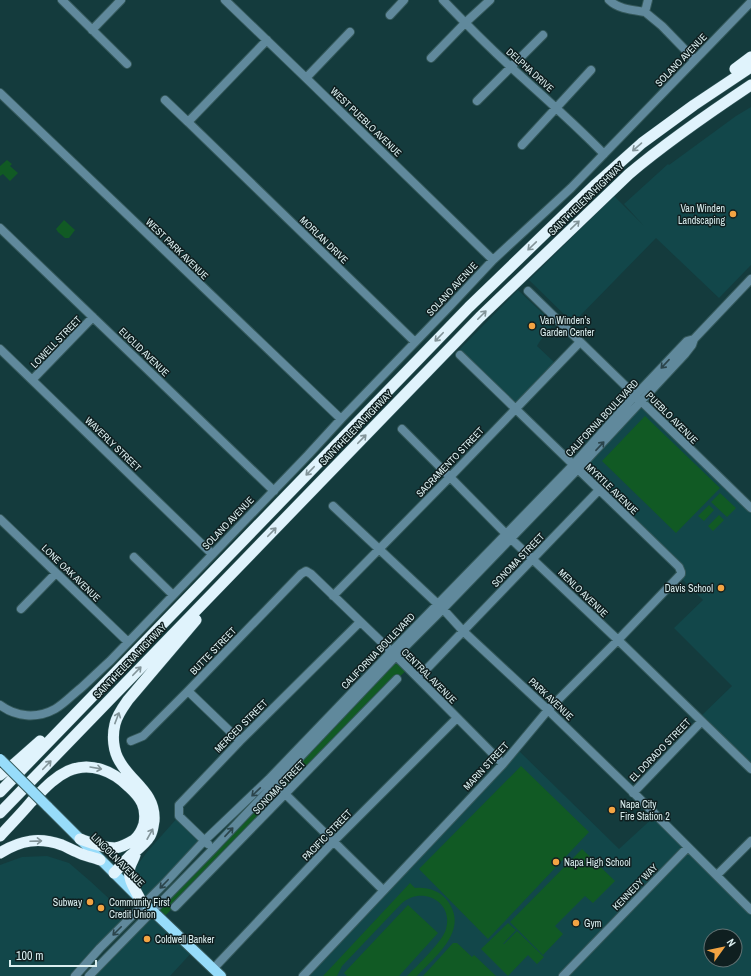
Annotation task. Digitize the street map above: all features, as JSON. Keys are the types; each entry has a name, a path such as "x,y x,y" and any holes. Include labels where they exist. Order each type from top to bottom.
{"highway":[{"path":"668,123 751,57"},
{"name":"SAINT HELENA HIGHWAY","path":"0,792 468,307 613,168 642,143 668,123 751,67"},
{"name":"SAINT HELENA HIGHWAY","path":"0,813 480,317 629,174 652,154 751,85"},
{"path":"703,117 751,92"},
{"path":"114,873 150,837 153,828 154,814 151,802 144,790 120,762 115,750 115,723 120,711 128,700 197,619 244,560"},
{"path":"0,775 75,710 122,665"},
{"path":"0,836 48,784 58,776 70,770 82,767 96,767 109,772 121,780 138,796 143,806 145,817 143,829 137,838 128,844 116,848 105,847 80,839"},
{"path":"0,853 21,843 34,840 48,841 100,860"},
{"path":"136,851 130,867 130,875 132,884 146,904"}],"main road":[{"name":"LINCOLN AVENUE","path":"0,759 100,860 221,976"}],"street":[{"path":"62,0 127,64"},
{"path":"92,30 121,0"},
{"name":"WEST PUEBLO AVENUE","path":"225,0 493,260"},
{"path":"390,15 404,0"},
{"name":"DELPHA DRIVE","path":"443,0 511,68 557,108 604,154"},
{"path":"431,58 490,0"},
{"path":"609,0 612,4 626,10 645,12 662,26 695,60"},
{"path":"645,12 648,0"},
{"name":"SOLANO AVENUE","path":"0,705 18,714 43,714 54,710 65,702 95,675 274,491 493,260 565,194 751,2"},
{"path":"306,78 350,32"},
{"path":"477,101 543,34"},
{"path":"188,122 267,40"},
{"path":"522,146 591,70"},
{"name":"WEST PARK AVENUE","path":"0,93 341,419"},
{"name":"MORLAN DRIVE","path":"165,100 415,342"},
{"name":"EUCLID AVENUE","path":"0,228 274,491"},
{"name":"CALIFORNIA BOULEVARD","path":"89,976 146,904 212,849 272,781 575,467 638,398 692,345 694,339 751,279"},
{"name":"PUEBLO AVENUE","path":"528,291 751,508"},
{"name":"LOWELL STREET","path":"32,380 93,317"},
{"name":"SACRAMENTO STREET","path":"334,596 580,342"},
{"name":"WAVERLY STREET","path":"0,349 212,554"},
{"name":"MYRTLE AVENUE","path":"460,355 681,570"},
{"name":"MENLO AVENUE","path":"402,429 508,536 751,769"},
{"name":"SONOMA STREET","path":"418,678 599,490"},
{"name":"PARK AVENUE","path":"334,506 440,607 463,631 548,710 751,910"},
{"name":"LONE OAK AVENUE","path":"0,519 128,642"},
{"path":"134,557 173,595"},
{"name":"MARIN STREET","path":"303,976 503,764 548,710 681,574 681,570"},
{"name":"CENTRAL AVENUE","path":"306,572 311,574 334,596 503,764"},
{"name":"BUTTE STREET","path":"131,741 143,736 301,574 306,572"},
{"path":"21,609 56,573"},
{"name":"MERCED STREET","path":"212,849 179,816 179,805 240,741 360,622"},
{"name":"SONOMA STREET","path":"175,907 397,679"},
{"path":"188,690 240,741"},
{"name":"PACIFIC STREET","path":"213,969 333,842 457,718"},
{"name":"EL DORADO STREET","path":"633,793 701,722"},
{"path":"272,781 383,890"},
{"name":"CALIFORNIA BOULEVARD","path":"74,976 100,948 146,904 204,841 272,781"},
{"path":"717,876 751,841"},
{"name":"KENNEDY WAY","path":"563,976 688,847"}],"shaded area":[{"path":"751,107 751,265 719,298 656,238 573,323 529,280 614,196 644,226 624,204 668,164 669,165 736,116"},
{"path":"518,290 554,324 537,346 555,363 515,404 459,350"},
{"name":"Davis School","path":"641,401 751,508 751,769 698,719 732,686 674,628 703,600 679,576 681,574 578,469"},
{"name":"Napa High School","path":"516,748 619,849 656,815 751,910 751,976 303,976"},
{"path":"179,816 204,841 145,903 130,875 147,852"},
{"path":"47,856 69,863 118,907 128,920 75,976 0,976 0,865 22,857"},
{"path":"153,910 194,950 170,976 95,976"}],"green space":[{"path":"7,160 12,164 10,166 18,173 10,181 3,174 0,176 0,166"},
{"path":"64,220 75,230 69,238 65,238 56,229"},
{"path":"645,416 720,488 676,533 602,461"},
{"path":"720,493 736,508 727,517 711,502"},
{"path":"709,505 714,510 704,521 698,516"},
{"path":"719,515 724,520 713,531 708,526"},
{"path":"396,656 408,669 162,919 153,910"},
{"path":"521,766 589,832 488,939 419,869"},
{"path":"582,849 615,881 593,903 585,896 555,926 563,934 543,955 510,922"},
{"path":"410,883 415,888 424,888 436,891 446,899 453,910 455,921 453,931 448,941 433,960 417,976 407,976 435,947 446,929 447,919 441,904 426,896 418,896 409,898 401,904 342,966 337,976 323,976"},
{"path":"408,905 438,933 399,976 347,976 344,973"},
{"path":"508,923 516,930 503,944 517,931 544,957 537,964 528,955 508,976 481,949"},
{"path":"453,943 457,943 472,957 474,955 496,976 423,976"}],"place":[{"name":"Van Winden Landscaping","path":"733,214"},
{"name":"Van Winden’s Garden Center","path":"532,326"},
{"name":"Davis School","path":"721,588"},
{"name":"Napa City Fire Station 2","path":"612,810"},
{"name":"Napa High School","path":"556,862"},
{"name":"Subway","path":"90,902"},
{"name":"Community First Credit Union","path":"101,908"},
{"name":"Gym","path":"576,923"},
{"name":"Coldwell Banker","path":"147,939"}]}
